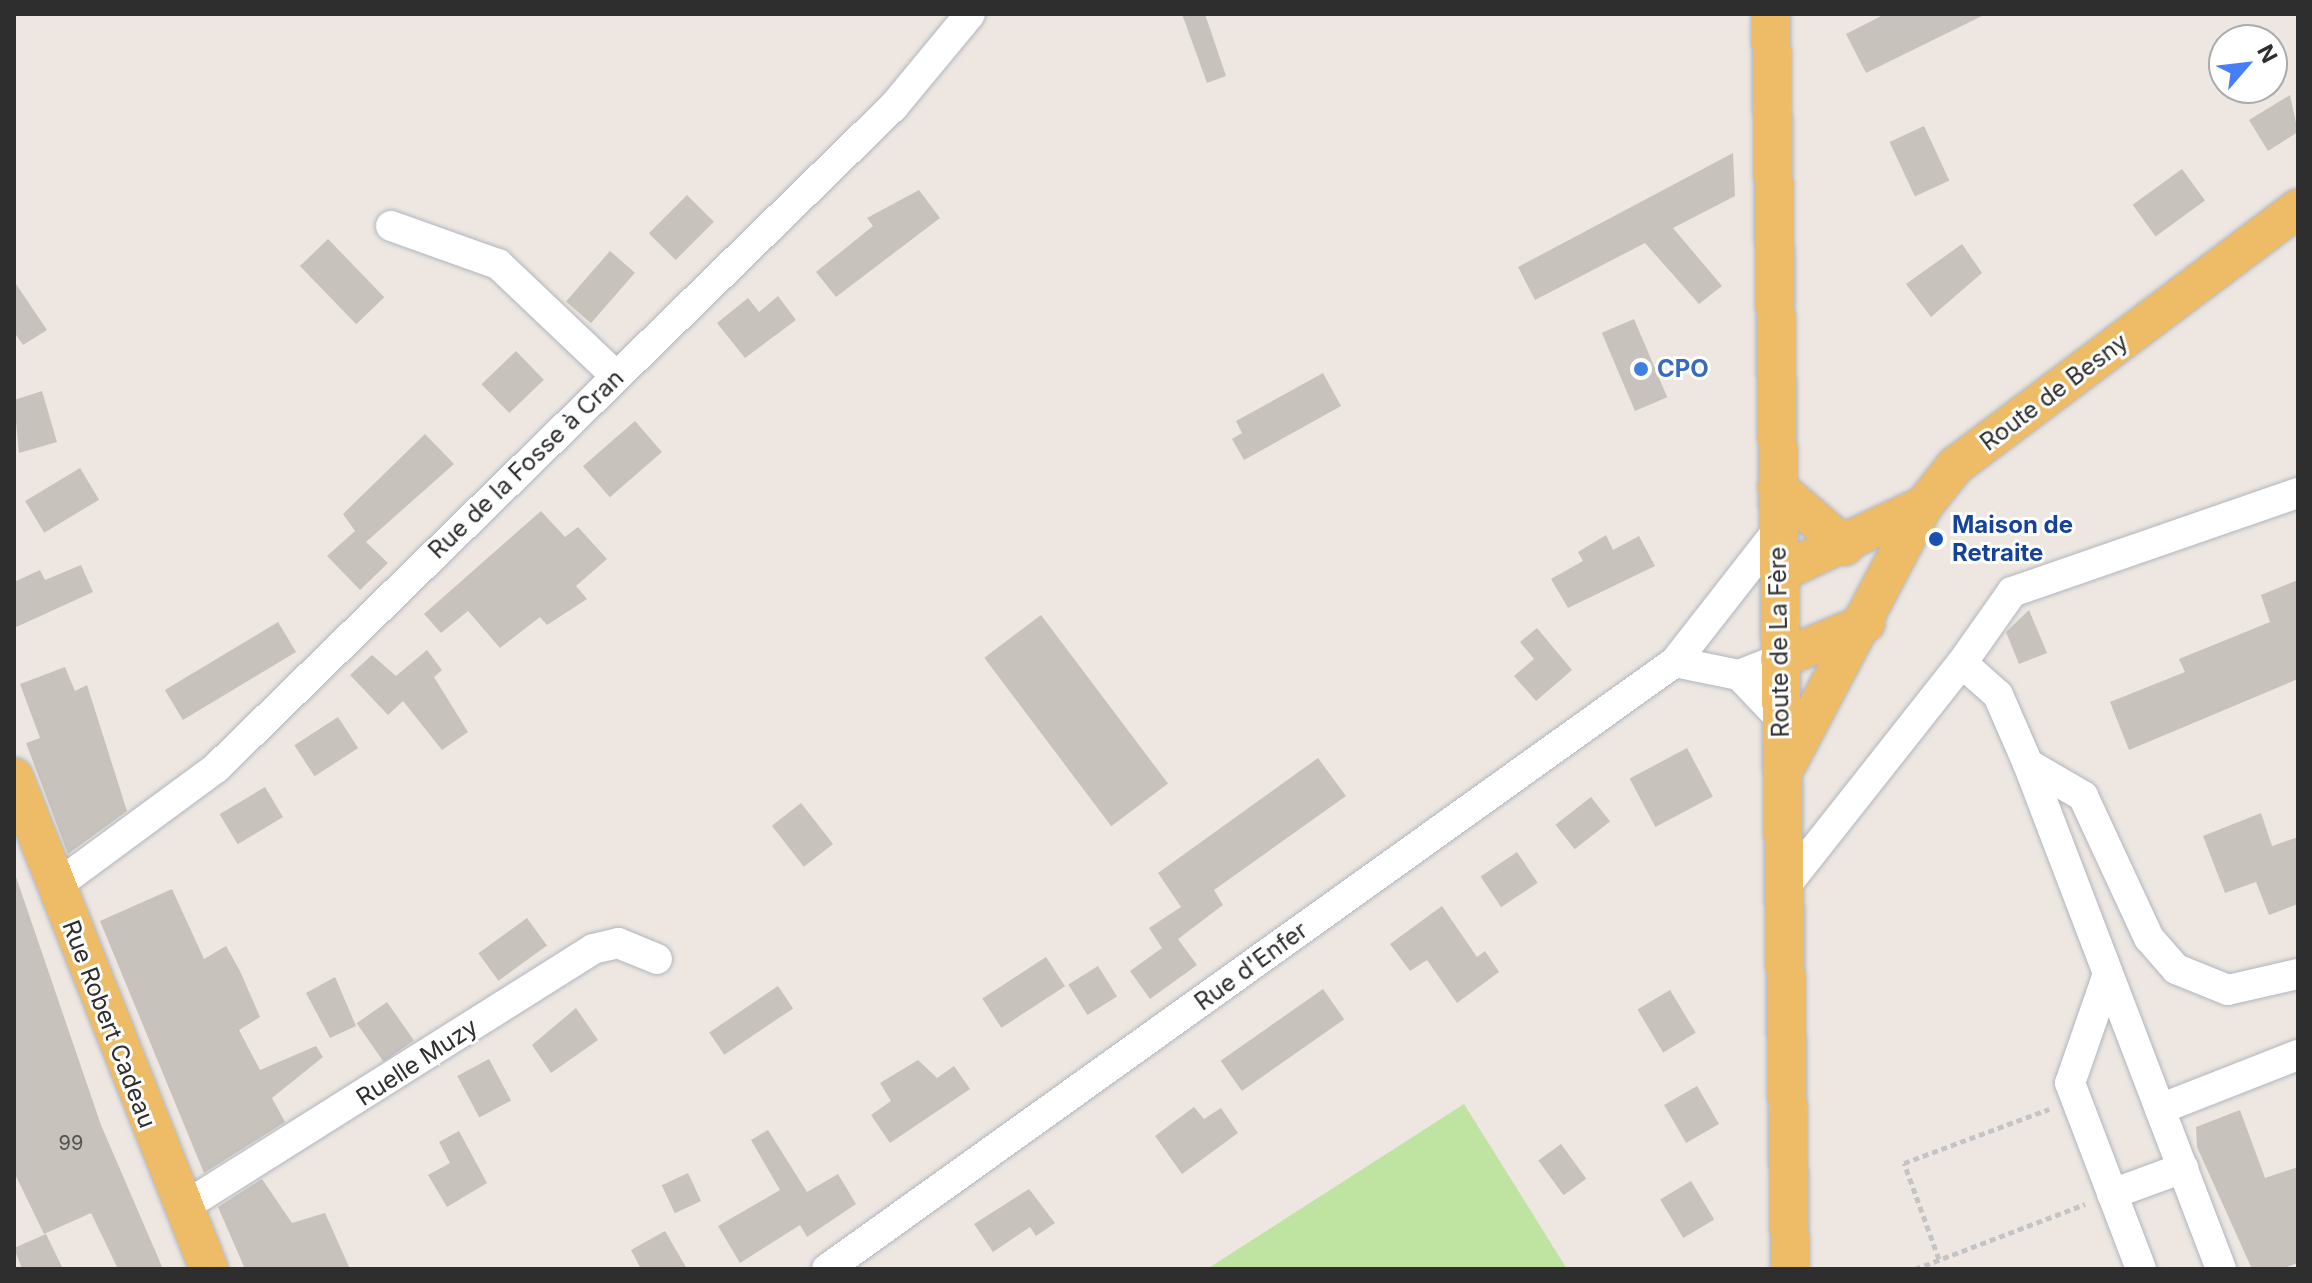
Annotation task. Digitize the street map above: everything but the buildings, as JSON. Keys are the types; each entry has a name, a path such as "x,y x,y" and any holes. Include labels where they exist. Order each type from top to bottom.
{"main road":[{"name":"Route de La Fère","path":"1771,14 1790,1269"},
{"name":"Route de Besny","path":"1781,775 1866,623 1924,505 1985,442 2298,208"},
{"path":"1777,487 1845,546"},
{"path":"1779,573 1845,546 1924,505"},
{"path":"1780,659 1866,623"},
{"name":"Rue Robert Cadeau","path":"14,777 182,1208 209,1269"}],"street":[{"name":"Rue de la Fosse à Cran","path":"56,886 216,768 894,106 970,14"},
{"path":"391,226 498,264 616,376"},
{"path":"1784,888 1962,663 2012,592 2298,493"},
{"name":"Rue d'Enfer","path":"827,1269 1675,662 1737,591 1778,530"},
{"path":"1737,591 1779,573"},
{"path":"1675,662 1739,675 1780,659"},
{"path":"1962,663 1998,695 2028,764 2221,1269"},
{"path":"1739,675 1781,719"},
{"path":"2028,764 2083,796 2149,938 2176,969 2228,990 2298,974"},
{"name":"Ruelle Muzy","path":"182,1208 593,949 618,943 657,959"},
{"path":"2108,974 2070,1083 2141,1269"},
{"path":"2160,1109 2298,1055"},
{"path":"2112,1194 2183,1168"}],"path":[{"path":"1939,1259 1904,1163 2076,1099"},
{"path":"1915,1269 2112,1194"}],"green space":[{"path":"1464,1104 1567,1269 1207,1269"}],"place":[{"name":"CPO","path":"1641,369"},
{"name":"Maison de Retraite","path":"1936,539"}]}
